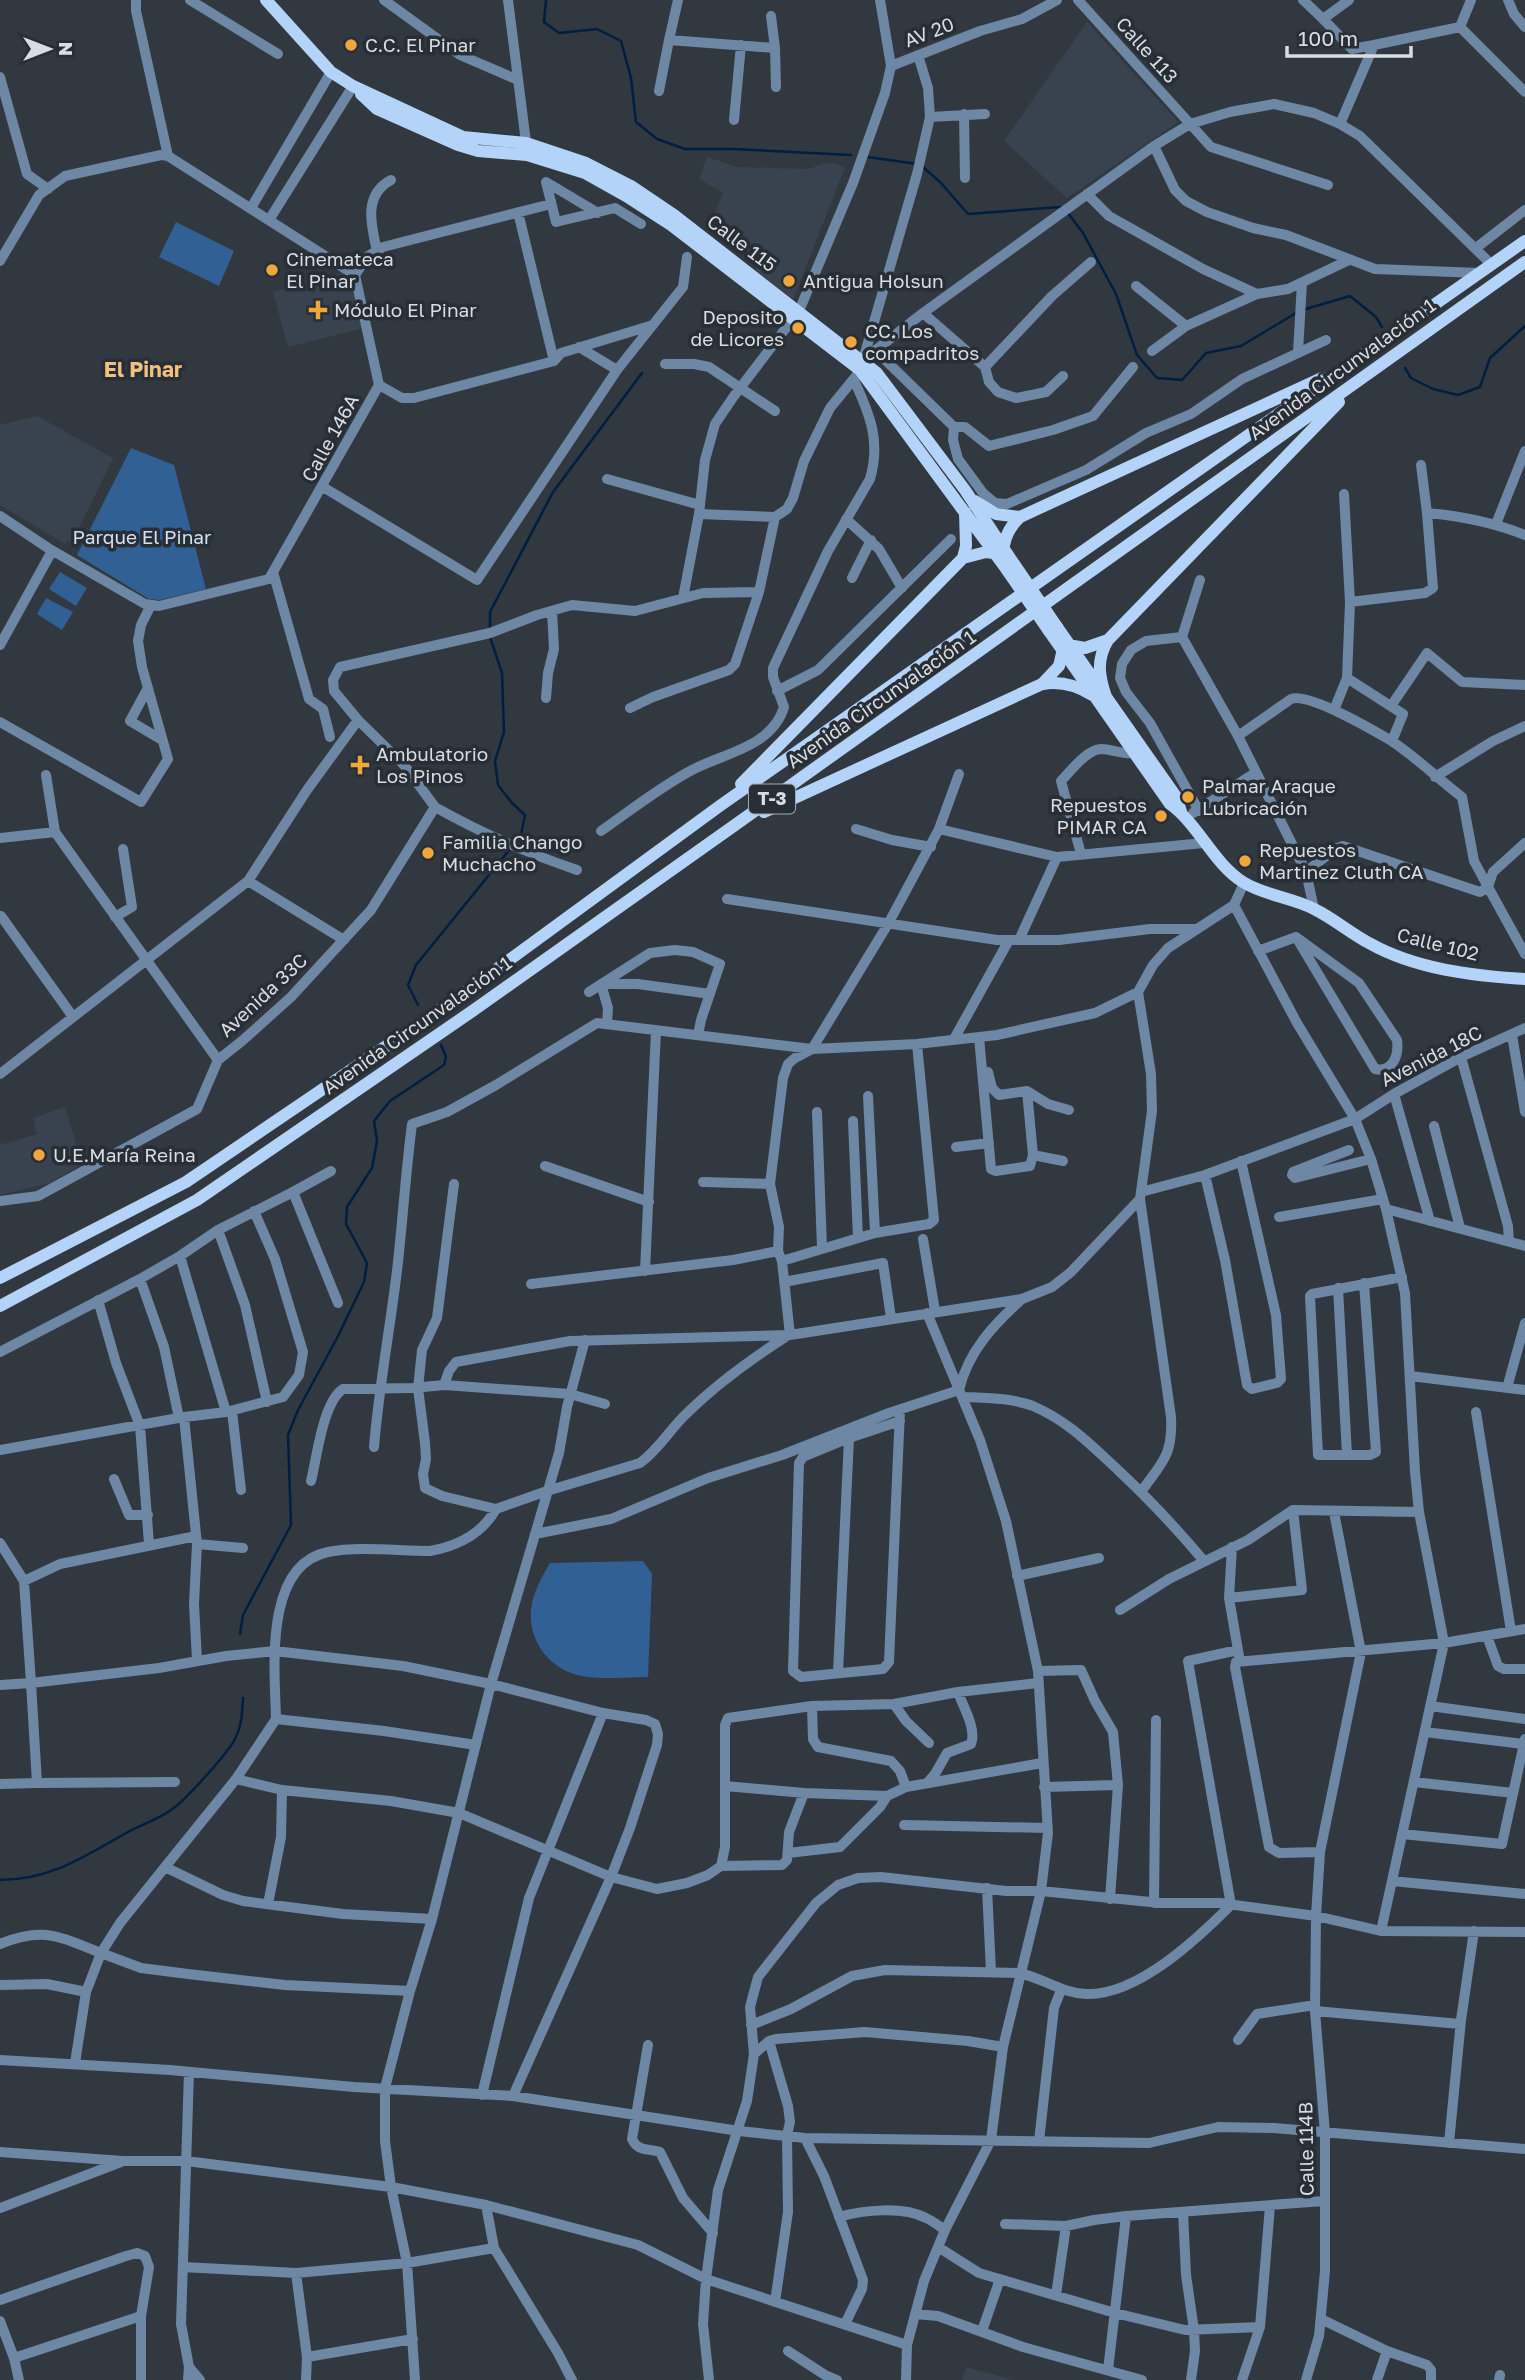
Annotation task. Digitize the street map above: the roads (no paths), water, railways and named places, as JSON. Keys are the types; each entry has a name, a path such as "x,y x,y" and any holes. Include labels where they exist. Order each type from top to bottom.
{"main road":[{"name":"Calle 115","path":"266,0 331,72 353,86 377,109 458,145 478,151 526,149 585,173 671,225 796,315 859,370 965,511 1005,559"},
{"name":"Avenida Circunvalación 1","path":"0,1278 186,1182 460,996 721,805 1525,241"},
{"name":"Avenida Circunvalación 1","path":"0,1306 197,1200 471,1012 1017,627 1525,262"},
{"path":"962,558 978,553 1005,559 1012,525 1020,517 1351,365"},
{"name":"Calle 115","path":"859,370 877,373 965,490 1005,559"},
{"path":"1042,684 1069,684 1101,698 1099,670 1103,649 1108,640 1363,377"},
{"path":"965,490 988,511 1007,517 1020,517"},
{"path":"721,805 962,558 966,546 965,511"},
{"name":"Calle 102","path":"1005,559 1101,698 1177,798 1182,815"},
{"path":"735,825 1042,684 1059,666 1060,639 1085,648 1108,640"},
{"name":"Calle 102","path":"1101,698 1170,804 1219,860 1244,883 1314,909 1368,943 1397,957 1451,970 1525,979"}],"street":[{"path":"136,0 168,156"},
{"path":"190,0 278,54"},
{"path":"384,0 460,55 518,80"},
{"path":"508,0 526,149"},
{"path":"659,91 678,0"},
{"path":"682,598 699,509 705,460 715,424 796,315 853,183 885,93 891,66 880,0"},
{"name":"AV 20","path":"891,66 980,31 1022,19 1057,0"},
{"name":"Calle 113","path":"1078,0 1210,147 1328,185"},
{"path":"1303,0 1352,49 1460,27"},
{"path":"1323,19 1349,0"},
{"path":"1460,27 1471,0"},
{"path":"1508,0 1514,14 1525,27"},
{"path":"771,16 776,87"},
{"path":"1460,27 1525,92"},
{"path":"669,40 775,48"},
{"path":"734,120 741,45"},
{"path":"1340,124 1374,45"},
{"path":"601,831 692,769 750,746 776,725 784,707 773,677 773,668 828,551 870,479 876,454 859,370 917,174 930,117 928,88 918,55"},
{"path":"251,208 331,72"},
{"path":"0,77 27,174 48,189"},
{"path":"270,220 353,86"},
{"path":"607,478 699,509 775,517 788,509 804,461 830,408 875,350 1154,146 1190,124 1230,112 1274,104 1314,113 1340,124 1360,136 1492,265"},
{"path":"0,114 13,122"},
{"path":"964,114 965,178"},
{"path":"930,117 985,114"},
{"path":"1154,146 1175,190 1186,201 1207,212 1253,228 1286,235 1376,270 1480,273"},
{"path":"0,261 39,195 65,176 161,155 168,156 355,275 368,256 377,251 551,204"},
{"path":"377,251 370,220 375,195 380,186 391,180"},
{"path":"598,212 545,182 556,222 615,208 641,224"},
{"path":"1087,194 1109,216 1203,269 1257,295"},
{"path":"1476,248 1525,210"},
{"path":"518,212 554,361"},
{"path":"323,487 477,580 617,370 683,287 687,257"},
{"path":"1152,351 1186,326 1257,295 1302,284 1349,260"},
{"path":"985,367 1052,296 1091,262"},
{"name":"Calle 146A","path":"273,572 379,385 355,275"},
{"path":"1298,352 1302,284"},
{"path":"1136,286 1186,326"},
{"path":"923,313 985,367 989,382 998,392 1016,398 1046,392 1063,376"},
{"path":"379,385 402,398 414,398 554,361 561,353 653,325"},
{"path":"954,427 953,440 958,459 983,493 995,503 1007,504 1086,470 1146,433 1191,414 1242,379 1326,340"},
{"path":"579,348 617,370"},
{"path":"875,350 954,427 965,427 985,445 993,446 1094,416 1133,367"},
{"path":"665,364 709,367 775,411"},
{"path":"1496,524 1525,451"},
{"path":"1350,602 1425,593 1433,588 1421,465"},
{"path":"1334,710 1347,678 1350,602 1344,494"},
{"path":"1427,513 1468,517 1496,524 1525,536"},
{"path":"0,516 52,551 145,604 159,606 269,579 273,572"},
{"path":"630,708 729,670 735,664 759,592 775,517"},
{"path":"846,519 871,540 890,565 902,588"},
{"path":"777,691 818,670 951,539"},
{"path":"852,578 871,540"},
{"path":"0,645 52,551"},
{"path":"273,572 309,699 323,709 330,737"},
{"path":"1200,580 1182,636 1238,736 1306,872 1314,909"},
{"path":"577,870 521,851 471,828 435,807 404,765 358,720 334,691 333,680 340,667 490,633 572,606 635,611 703,593 759,592"},
{"path":"0,722 141,802 168,760 138,641 141,625 151,605"},
{"path":"545,698 554,649 552,611"},
{"path":"1182,636 1146,641 1131,650 1122,664 1120,678 1126,692 1150,723 1199,811"},
{"path":"1391,706 1427,653 1462,682 1525,685"},
{"path":"1347,678 1403,714 1392,741"},
{"path":"148,688 130,721 162,740"},
{"path":"1238,736 1296,697 1334,710 1392,741 1462,797 1474,861 1525,954"},
{"path":"0,1074 248,881 307,790 358,720"},
{"path":"1435,777 1493,741 1525,726"},
{"path":"1081,854 1061,781 1090,752 1101,749 1135,754"},
{"path":"1182,815 1199,811 1255,773"},
{"path":"790,1335 779,1227 770,1184 783,1078 788,1065 811,1049 888,924 931,847 959,774"},
{"path":"0,838 55,832 46,775"},
{"name":"Avenida 33C","path":"55,832 218,1060 291,997 371,910 435,807"},
{"path":"856,829 892,840 931,847"},
{"path":"939,830 1057,857 1204,843"},
{"path":"1306,872 1335,849 1343,846 1480,892 1488,887 1493,872 1525,843"},
{"path":"115,917 132,907 123,849"},
{"path":"954,1039 1014,940 1057,857"},
{"path":"248,881 344,940"},
{"path":"374,1447 379,1389 398,1262 403,1189 412,1124 447,1112 597,1023 811,1049 917,1044 997,1035 1096,1013 1138,992 1153,965 1168,948 1234,905 1244,883"},
{"path":"727,899 1014,940 1059,940 1150,929 1195,929"},
{"path":"1234,905 1297,1023 1354,1119 1371,1158 1402,1276 1419,1512 1444,1643 1381,1931"},
{"path":"1,916 74,1017"},
{"path":"1258,951 1296,937"},
{"path":"1296,937 1359,983 1397,1040 1398,1051 1388,1068 1382,1071 1375,1069 1296,937"},
{"path":"589,992 650,953 675,950 693,952 720,964 698,1035"},
{"path":"601,984 638,984 709,995"},
{"path":"601,984 608,1008 607,1024"},
{"path":"1138,992 1151,1074 1152,1111 1140,1195 1172,1437 1169,1452 1141,1492"},
{"name":"Avenida 18C","path":"1140,1195 1205,1175 1354,1119 1461,1057 1525,1028"},
{"path":"645,1271 656,1030"},
{"path":"1513,1035 1525,1112"},
{"path":"979,1037 993,1171 1030,1166 1033,1155 1027,1091"},
{"path":"531,1284 780,1256 822,1248 875,1233 929,1224 934,1220 917,1044"},
{"path":"1461,1057 1508,1226 1508,1241"},
{"path":"0,1201 38,1196 197,1109 218,1060"},
{"path":"982,1063 988,1072 992,1088 999,1095 1027,1091 1048,1104 1069,1110"},
{"path":"1394,1094 1430,1220"},
{"path":"868,1096 875,1233"},
{"path":"817,1112 822,1248"},
{"path":"853,1121 858,1238"},
{"path":"1434,1126 1460,1228"},
{"path":"956,1147 989,1143"},
{"path":"1349,1150 1293,1172 1292,1175 1295,1178 1371,1158"},
{"path":"1033,1155 1063,1161"},
{"path":"1205,1175 1247,1385 1252,1389 1277,1383 1281,1379 1276,1315 1241,1161"},
{"path":"545,1166 649,1202"},
{"path":"0,1352 140,1279 218,1230 331,1171"},
{"path":"703,1182 770,1184"},
{"path":"454,1184 438,1318 422,1350 418,1388 425,1443 425,1488 442,1496 496,1509 640,1463 650,1456 685,1414 724,1381 790,1335"},
{"path":"293,1192 338,1303"},
{"path":"444,1385 456,1362 570,1340 790,1335 1022,1299 1052,1287 1071,1272 1140,1195"},
{"path":"1279,1217 1384,1204 1430,1220 1525,1245"},
{"path":"0,1450 229,1412 283,1397 299,1375 303,1352 275,1259 254,1211"},
{"path":"218,1230 245,1305 267,1402"},
{"path":"906,2380 907,2345 924,2281 944,2230 991,2140 1003,2048 1041,1891 1047,1828 1038,1677 1006,1521 931,1312 923,1239"},
{"path":"180,1256 229,1412 241,1490"},
{"path":"784,1282 883,1263 891,1318"},
{"path":"1364,1283 1376,1452 1370,1455 1318,1455 1310,1296 1364,1283 1402,1276"},
{"path":"140,1279 164,1347 182,1418 196,1540 194,1604 197,1660"},
{"path":"1338,1289 1347,1455"},
{"path":"961,1394 964,1370 981,1342 1022,1299"},
{"path":"98,1300 116,1363 139,1426 149,1544"},
{"path":"1507,1388 1522,1343 1525,1323"},
{"path":"415,2380 407,2263 391,2187 385,2141 385,2088 432,1919 491,1684 559,1453 570,1394 585,1340"},
{"path":"1410,1376 1525,1390"},
{"path":"311,1481 329,1408 336,1394 343,1389 444,1385 570,1394 605,1404"},
{"path":"536,1534 611,1520 708,1478 961,1394 1031,1405 1070,1425 1141,1492 1204,1561"},
{"path":"1476,1412 1511,1632"},
{"path":"900,1415 890,1662 883,1668 801,1678 793,1671 799,1463 803,1457 900,1415"},
{"path":"838,1673 849,1437"},
{"path":"114,1479 129,1515 148,1515"},
{"path":"75,2063 86,1992 101,1953 120,1923 236,1779 276,1719 276,1630 284,1592 296,1572 310,1558 326,1552 445,1549 460,1544 476,1532 489,1521 496,1509"},
{"path":"1120,1610 1204,1561 1248,1540 1293,1510 1419,1512"},
{"path":"1229,1598 1303,1590 1293,1510"},
{"path":"1334,1512 1361,1652"},
{"path":"24,1581 60,1564 149,1544 196,1540 243,1548"},
{"path":"0,1542 24,1581 37,1783"},
{"path":"1232,1547 1229,1598 1239,1656 1235,1667 1269,1847 1279,1853 1320,1852"},
{"path":"1017,1576 1099,1558"},
{"path":"1231,1905 1187,1664 1190,1659 1239,1656 1273,1661 1444,1643 1525,1629"},
{"path":"1487,1636 1498,1666 1504,1669 1525,1669"},
{"path":"0,1685 159,1668 197,1660 275,1651 403,1666 491,1684 655,1724 657,1745 630,1828 611,1877 513,2096"},
{"name":"Calle 114B","path":"1306,2380 1319,2336 1325,2270 1325,2133 1315,2008 1320,1852 1361,1652"},
{"path":"722,1866 725,1847 725,1725 728,1717 813,1706 894,1704 1078,1669 1083,1673 1095,1701 1114,1732 1118,1785 1110,1899"},
{"path":"927,1783 947,1753 971,1744 973,1739 973,1730 958,1692"},
{"path":"894,1704 906,1721 929,1743"},
{"path":"813,1706 813,1738 818,1747 891,1761 900,1772 906,1787"},
{"path":"1430,1706 1525,1719"},
{"path":"482,2095 529,1898 603,1713"},
{"path":"276,1719 476,1745"},
{"path":"1154,1903 1156,1720"},
{"path":"1402,1834 1500,1845 1524,1742 1425,1732"},
{"path":"725,1786 804,1793 887,1796 906,1787 1042,1763"},
{"path":"236,1779 282,1790 391,1801 459,1813 611,1877 657,1889 687,1883 722,1866 782,1865 787,1860 789,1832 804,1793"},
{"path":"0,1784 175,1782"},
{"path":"1414,1782 1513,1793"},
{"path":"1044,1787 1118,1785"},
{"path":"268,1904 281,1837 282,1790"},
{"path":"788,1853 840,1847 880,1807 887,1796"},
{"path":"904,1825 1047,1828"},
{"path":"165,1867 223,1895 243,1901 343,1914 432,1919"},
{"path":"709,2380 703,2324 706,2279 718,2190 747,2101 754,2054 750,2007 758,1977 816,1903 838,1885 858,1878 881,1877 1154,1903 1231,1905 1316,1916 1381,1931 1525,1932"},
{"path":"1392,1881 1525,1894"},
{"path":"987,1888 991,1972"},
{"path":"751,2025 791,2009 852,1976 885,1970 1019,1973 1035,1976 1060,1990 1088,1994 1121,1989 1179,1953 1231,1905"},
{"path":"1449,2143 1460,2024 1474,1931"},
{"path":"0,1944 41,1933 54,1934 141,1968 285,1985 410,1991"},
{"path":"0,1985 47,1984 86,1992"},
{"path":"1039,2141 1054,2008 1060,1990"},
{"path":"1238,2040 1257,2014 1315,2008 1460,2024"},
{"path":"754,2054 769,2041 865,2032 968,2041 1003,2048"},
{"path":"769,2041 790,2122 787,2135 788,2212 775,2302"},
{"path":"648,2045 632,2140 635,2146 642,2150 660,2152 683,2198 713,2233"},
{"path":"0,2060 75,2063 513,2096 739,2131 806,2138 1149,2143 1217,2127 1525,2150"},
{"path":"188,2380 189,2367 181,2324 189,2072"},
{"path":"806,2138 824,2176 863,2280 862,2289 845,2325"},
{"path":"0,2152 123,2161 186,2161 391,2187 486,2205 638,2245 706,2279 907,2345"},
{"path":"0,2208 123,2161"},
{"path":"1005,2224 1066,2226 1126,2216 1324,2201"},
{"path":"486,2205 494,2248 572,2380"},
{"path":"1242,2380 1260,2327 1270,2207"},
{"path":"839,2217 859,2211 889,2210 925,2217 944,2230"},
{"path":"1183,2212 1186,2275 1194,2330 1195,2351 1191,2380"},
{"path":"1108,2370 1126,2216"},
{"path":"1056,2295 1066,2226"},
{"path":"938,2246 979,2273 1115,2313 1185,2330 1260,2327"},
{"path":"183,2267 296,2273 407,2263 494,2248"},
{"path":"0,2300 137,2253 145,2256 149,2267 141,2316 141,2380"},
{"path":"296,2273 307,2357 306,2380"},
{"path":"982,2331 1000,2279"},
{"path":"915,2314 938,2316 1023,2347 1142,2380"},
{"path":"13,2358 141,2316"},
{"path":"1321,2319 1387,2351 1427,2365 1431,2371 1431,2380"},
{"path":"0,2321 19,2380"},
{"path":"307,2357 413,2339"},
{"path":"788,2351 837,2380"},
{"path":"1377,2380 1387,2351"},
{"path":"189,2367 200,2380"}],"waterway":[{"path":"546,0 544,22 559,33 597,29 621,41 631,78 636,122 657,139 685,149 851,155"},
{"path":"868,157 917,164"},
{"path":"923,167 968,214 1060,207"},
{"path":"1068,213 1083,233 1116,294 1137,355 1157,378 1182,380 1206,353 1241,346 1296,313"},
{"path":"1306,309 1350,296 1376,317 1382,327"},
{"path":"1405,368 1411,378 1433,389 1458,395 1480,387 1490,358 1525,326"},
{"path":"490,630 490,612 553,492 642,373"},
{"path":"490,637 502,673 504,732 495,761 498,785 525,815 521,835 514,844"},
{"path":"418,1005 408,985 416,965 510,849"},
{"path":"240,1634 243,1615 291,1525 288,1435 298,1410 364,1282 367,1263 346,1224 347,1207 372,1168 377,1141 374,1121 390,1101 444,1065 446,1057 441,1045"},
{"path":"0,1880 35,1876 67,1865 170,1811 198,1785 231,1746 239,1729 243,1698"}],"place":[{"name":"C.C. El Pinar","path":"351,45"},
{"name":"Cinemateca El Pinar","path":"272,270"},
{"name":"Antigua Holsun","path":"789,281"},
{"name":"Módulo El Pinar","path":"318,310"},
{"name":"Deposito de Licores","path":"798,328"},
{"name":"CC. Los compadritos","path":"851,342"},
{"name":"Ambulatorio Los Pinos","path":"360,765"},
{"name":"Palmar Araque Lubricación","path":"1188,797"},
{"name":"Repuestos PIMAR CA","path":"1161,816"},
{"name":"Familia Chango Muchacho","path":"428,853"},
{"name":"Repuestos Martinez Cluth CA","path":"1245,861"},
{"name":"U.E.María Reina","path":"39,1155"}],"district":[{"name":"El Pinar","path":"143,370"}],"park label":[{"name":"Parque El Pinar","path":"142,537"}]}
